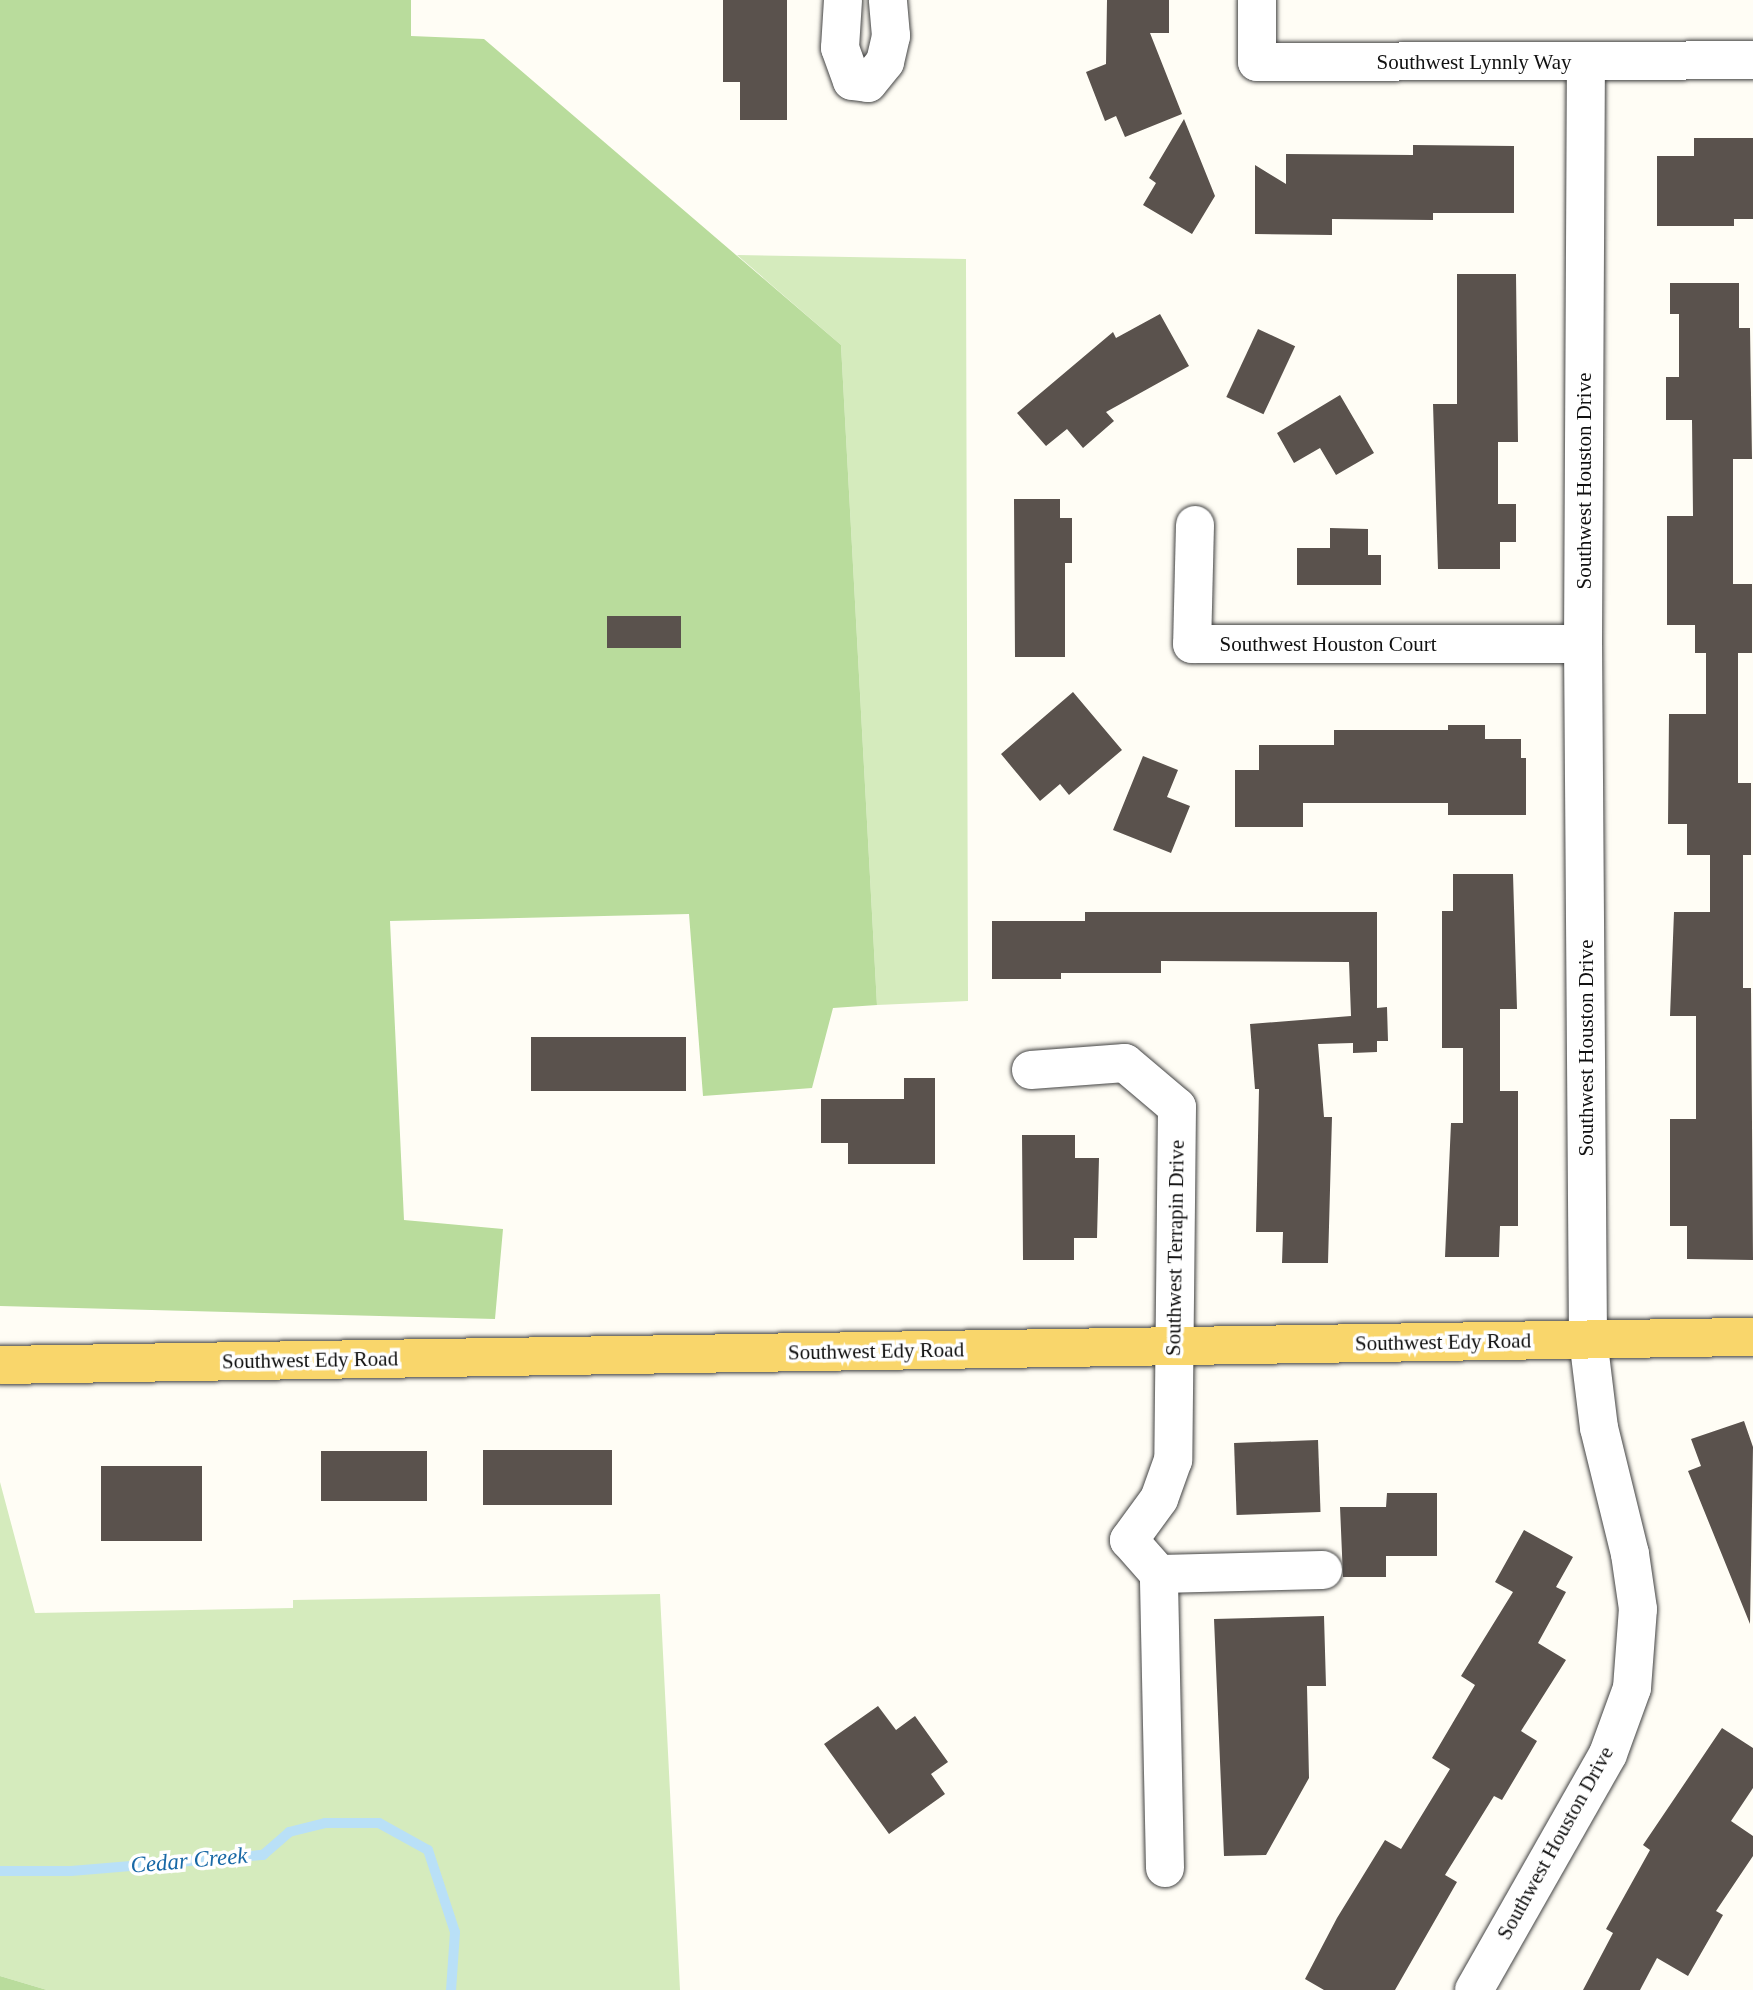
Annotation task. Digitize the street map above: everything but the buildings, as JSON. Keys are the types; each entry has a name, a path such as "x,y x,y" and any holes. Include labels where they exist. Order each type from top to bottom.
{"main road":[{"name":"Southwest Edy Road","path":"0,1365 1753,1337"}],"street":[{"path":"843,0 840,48 852,81 868,83 885,62 891,36 888,0"},
{"name":"Southwest Lynnly Way","path":"1257,0 1257,62 1753,60"},
{"name":"Southwest Houston Drive","path":"1474,1990 1608,1754 1632,1688 1638,1609 1630,1554 1599,1428 1588,1339 1583,644 1586,61"},
{"name":"Southwest Houston Court","path":"1195,525 1192,644 1583,644"},
{"name":"Southwest Terrapin Drive","path":"1031,1070 1125,1063 1177,1107 1172,1460 1158,1500 1129,1540 1158,1574"},
{"path":"1165,1868 1158,1574 1322,1570"}],"green space":[{"path":"0,0 411,0 411,36 484,39 841,345 877,1005 833,1008 812,1088 703,1096 689,914 390,921 404,1220 503,1229 495,1319 0,1306"},
{"path":"737,255 966,259 968,1001 877,1005 841,345"},
{"path":"0,1482 35,1613 293,1608 293,1600 660,1594 680,1990 47,1990 0,1976"},
{"path":"0,1976 47,1990 0,1990"}],"waterway":[{"name":"Cedar Creek","path":"0,1871 71,1871 263,1855 289,1832 325,1823 379,1823 428,1850 455,1932 451,1990"}]}
